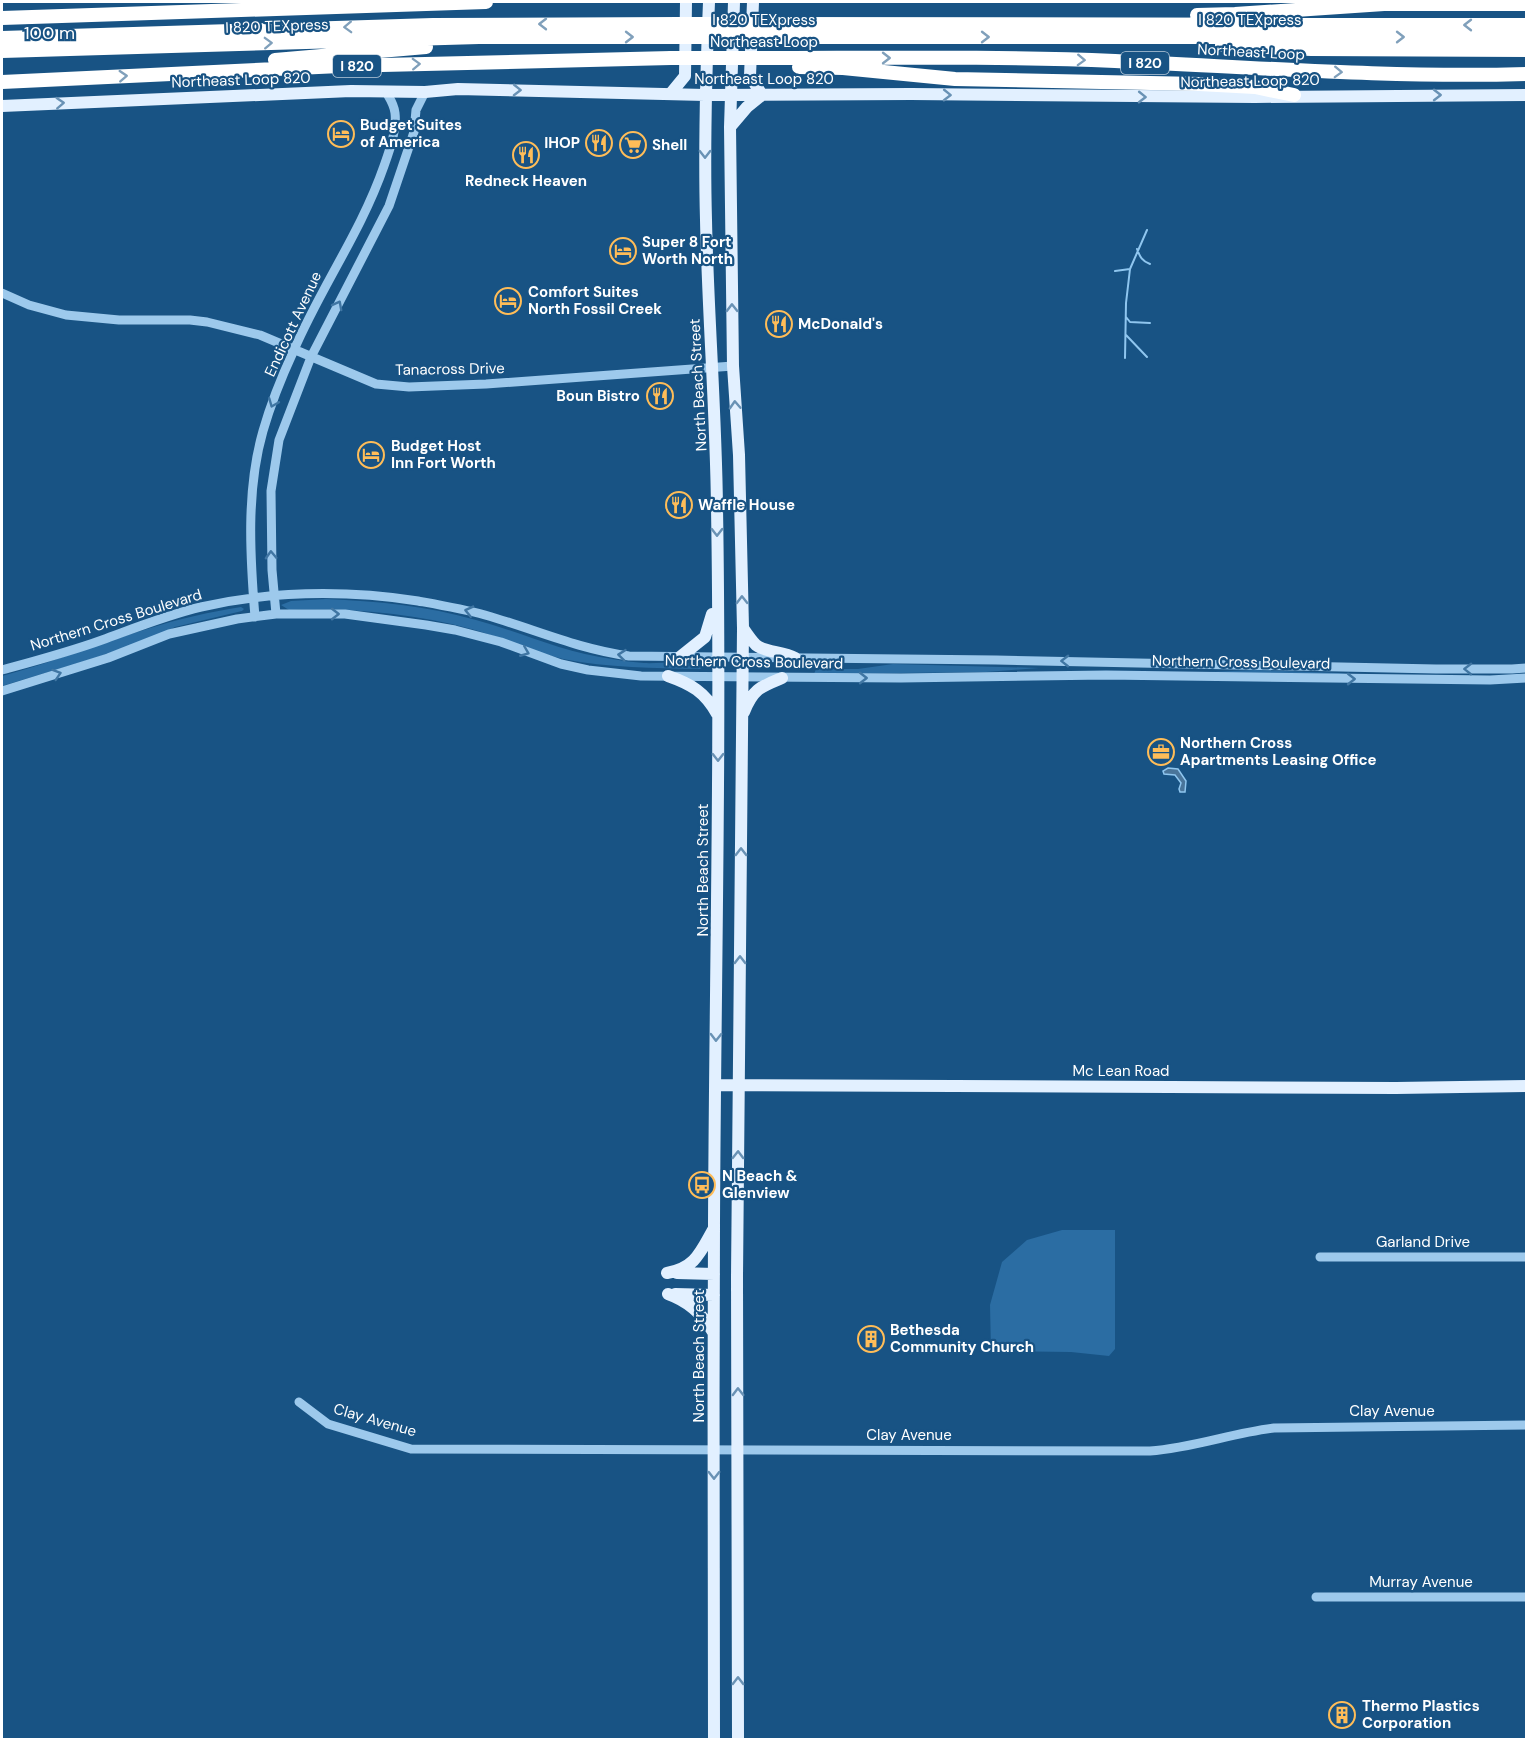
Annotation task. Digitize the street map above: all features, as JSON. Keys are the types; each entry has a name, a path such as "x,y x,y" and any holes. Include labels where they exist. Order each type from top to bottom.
{"highway":[{"path":"2,18 185,13 385,3 486,2"},
{"path":"1004,23 1019,16 1234,15 1384,4 1527,4"},
{"name":"I 820 TEXpress","path":"759,30 1004,23 1527,25"},
{"name":"I 820 TEXpress","path":"2,38 433,25 1194,37 1527,37"},
{"name":"I 820 TEXpress","path":"2,51 680,30"},
{"path":"232,70 271,61 444,46 479,37"},
{"path":"1194,37 1215,45 1299,49 1527,50"},
{"name":"Northeast Loop","path":"2,82 232,70 671,58 1040,58 1309,72 1429,75 1527,74"},
{"path":"761,58 773,66 843,68 955,79 1199,84 1255,87 1294,95"}],"main road":[{"path":"672,93 686,76 686,2"},
{"name":"North Beach Street","path":"709,2 705,95 705,217 717,452 718,716 718,965 714,1229 714,1740"},
{"path":"734,2 730,127 733,366 739,455 743,628 737,1278 738,1740"},
{"path":"730,127 747,106 762,94 750,76 753,2"},
{"name":"Northeast Loop 820","path":"2,106 256,94 351,91 424,92 458,89 705,95 1208,97 1527,95"},
{"path":"680,657 705,637 717,586"},
{"path":"743,628 754,644 762,649 788,654 795,658"},
{"path":"668,676 698,690 710,701 718,716"},
{"path":"741,718 750,697 766,685 782,678"},
{"name":"Mc Lean Road","path":"715,1085 1386,1088 1527,1086"},
{"path":"714,1229 700,1254 691,1264 667,1273 714,1274"},
{"path":"714,1295 668,1294 683,1300 698,1311 714,1333"}],"street":[{"name":"Endicott Avenue","path":"255,617 251,536 257,456 270,409 294,349 372,199 393,136 395,115 393,103 386,92"},
{"name":"Endicott Avenue","path":"276,614 271,538 271,491 274,464 285,421 311,357 389,207 414,132 416,110 424,92"},
{"path":"372,199 389,207"},
{"name":"Tanacross Drive","path":"2,294 29,305 66,315 119,320 207,322 260,335 376,384 409,387 486,384 733,366"},
{"name":"Northern Cross Boulevard","path":"2,670 57,655 150,622 200,608 274,595 354,595 415,601 486,615 574,645 604,653 629,656 1124,662 1436,669 1527,668"},
{"name":"Northern Cross Boulevard","path":"2,691 108,658 169,634 276,614 345,614 426,625 501,642 561,664 588,670 641,676 782,678 1124,675 1350,680 1527,678"},
{"path":"1124,662 1124,675"},
{"name":"Garland Drive","path":"1320,1257 1527,1257"},
{"name":"Clay Avenue","path":"299,1402 328,1424 411,1449 1150,1451 1187,1447 1245,1432 1284,1427 1527,1425"},
{"name":"Murray Avenue","path":"1316,1597 1527,1597"}],"shaded area":[{"path":"326,599 383,603 439,611 594,656 644,663 691,663 703,667 700,669 649,668 580,662 551,656 471,629 426,619 358,611 289,610 281,605 291,601"},
{"path":"241,607 244,609 242,611 175,627 162,634 98,657 2,686 2,676 159,625"},
{"path":"893,664 1039,668 986,672 814,674 816,669 858,669"},
{"path":"1255,670 1346,674 1211,674 1210,672"},
{"path":"1168,768 1178,769 1186,781 1185,792 1180,792 1181,783 1175,775 1164,774 1163,771"},
{"path":"1062,1230 1115,1230 1115,1349 1109,1356 1071,1352 991,1351 990,1305 1002,1262 1027,1240"}],"waterway":[{"path":"1125,358 1126,303 1130,269 1147,230"},
{"path":"1137,249 1145,262 1150,264"},
{"path":"1115,271 1130,269"},
{"path":"1126,317 1130,322 1150,323"},
{"path":"1126,335 1147,357"}],"place":[{"name":"Budget Suites of America","path":"341,134"},
{"name":"IHOP","path":"599,143"},
{"name":"Shell","path":"633,145"},
{"name":"Redneck Heaven","path":"526,155"},
{"name":"Super 8 Fort Worth North","path":"623,251"},
{"name":"Comfort Suites North Fossil Creek","path":"508,301"},
{"name":"McDonald's","path":"779,324"},
{"name":"Boun Bistro","path":"660,396"},
{"name":"Budget Host Inn Fort Worth","path":"371,455"},
{"name":"Waffle House","path":"679,505"},
{"name":"Northern Cross Apartments Leasing Office","path":"1161,752"},
{"name":"N Beach & Glenview","path":"702,1185"},
{"name":"Bethesda Community Church","path":"871,1339"},
{"name":"Thermo Plastics Corporation","path":"1342,1715"}]}
